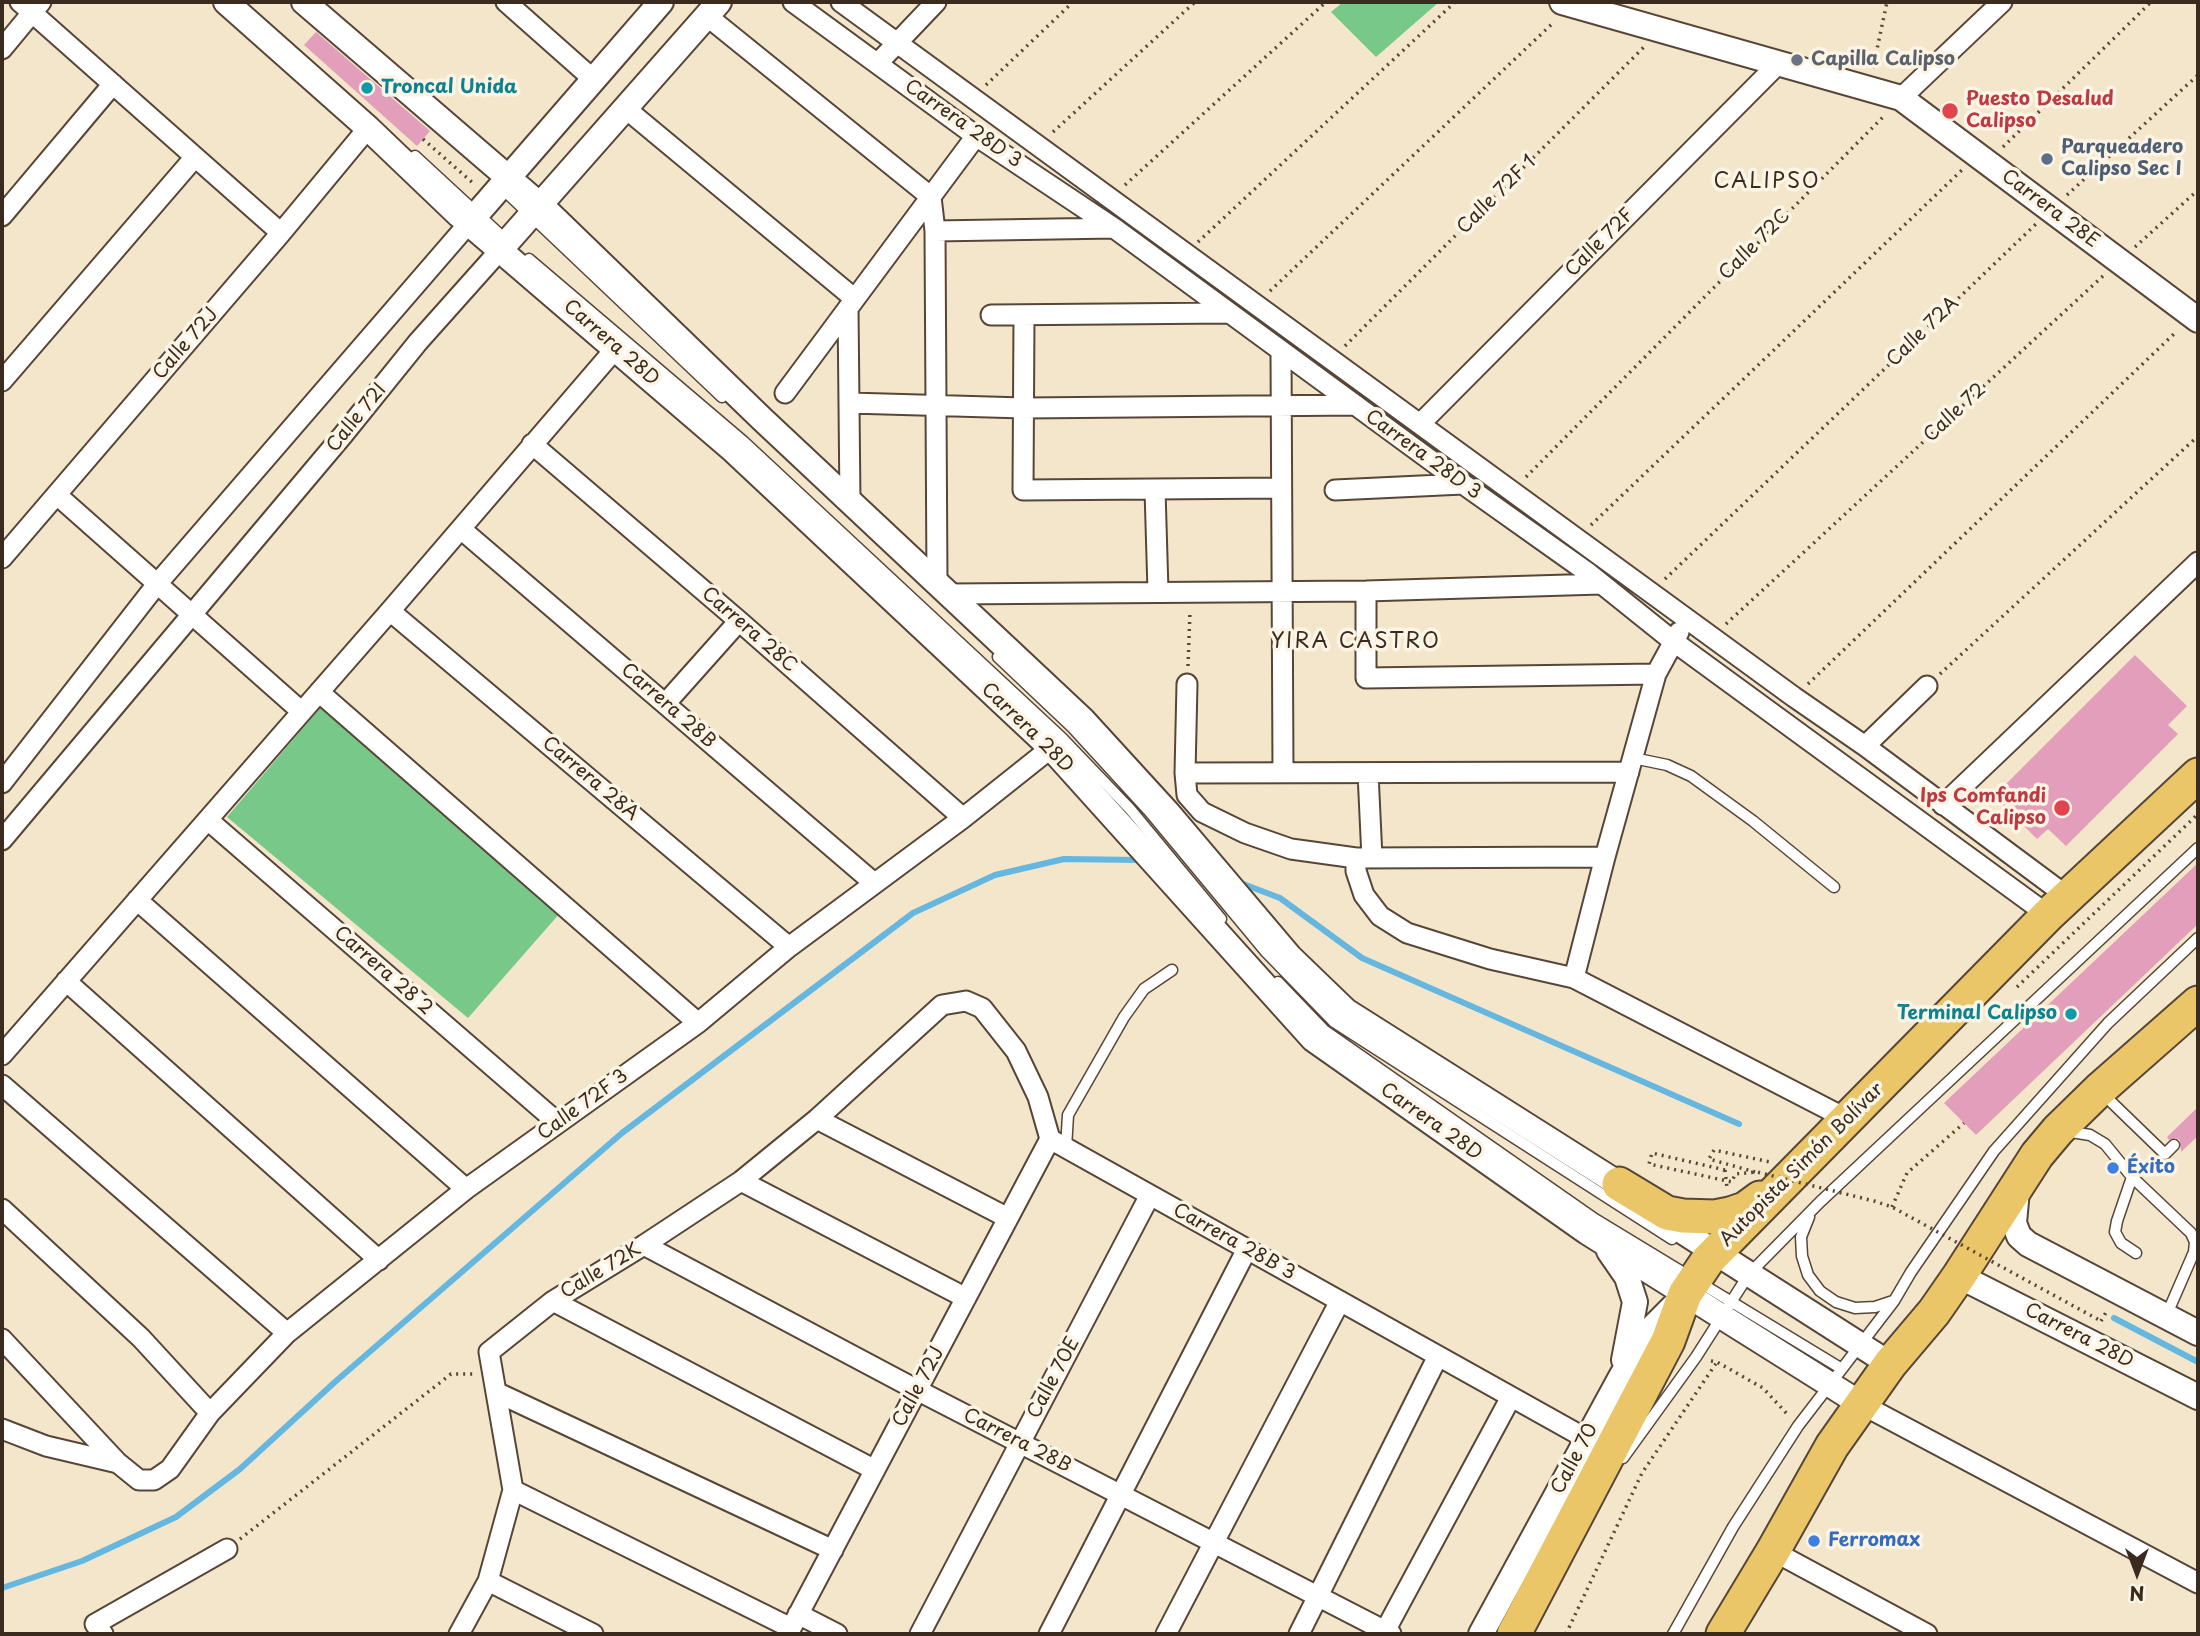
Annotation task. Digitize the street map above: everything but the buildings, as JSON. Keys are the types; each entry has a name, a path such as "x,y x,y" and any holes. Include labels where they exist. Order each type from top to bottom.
{"highway":[{"name":"Autopista Simón Bolívar","path":"1513,1634 1668,1341 1698,1267 2058,906 2198,775"},
{"path":"1723,1634 1735,1620 1832,1446 1890,1364 1934,1312 2019,1180 2058,1129 2198,1003"},
{"path":"1619,1184 1667,1213 1715,1217 1745,1209 1795,1170"}],"street":[{"name":"Carrera 28D","path":"226,2 368,128 488,198 535,209 1083,720 1278,955 1346,1012 1619,1184 1663,1219 1727,1309 1836,1377 1861,1404"},
{"path":"506,2 594,80"},
{"path":"2,783 158,584 488,198 661,2"},
{"name":"Carrera 28D 3","path":"793,2 976,136 1114,228 1594,578 1673,641 2058,906"},
{"name":"Carrera 28D 3","path":"841,2 1865,746 1943,805 2058,906"},
{"path":"878,63 936,2"},
{"path":"1902,98 2002,2"},
{"name":"Carrera 28E","path":"1567,3 1902,98 2196,318"},
{"path":"2,49 31,5 113,84 281,233"},
{"name":"Carrera 28D","path":"301,6 488,198 504,245 734,451 1051,748 1233,944 1313,1039 1587,1233 1698,1267 1746,1278 1890,1364"},
{"path":"713,9 931,197 935,230 943,588 1366,591 1594,578 1599,555"},
{"name":"Calle 72I","path":"2,840 418,342 713,9"},
{"name":"Calle 72F","path":"1420,424 1780,62"},
{"path":"2,216 113,84"},
{"path":"625,108 852,304"},
{"name":"Calle 72J","path":"2,558 368,128"},
{"path":"785,393 976,136"},
{"path":"2,381 195,157"},
{"path":"935,230 1114,228"},
{"path":"850,502 852,304"},
{"path":"991,315 1228,313"},
{"path":"1024,316 1023,490 1281,488"},
{"path":"2,1055 616,348"},
{"path":"1281,352 1283,772"},
{"path":"850,402 1024,408 1356,405"},
{"name":"Carrera 28C","path":"532,444 963,818"},
{"path":"1335,490 1462,484"},
{"path":"1155,490 1158,591"},
{"path":"57,495 302,712"},
{"name":"Carrera 28B","path":"461,529 874,883"},
{"path":"1943,805 2198,562"},
{"path":"1366,591 1366,678 1656,674"},
{"name":"Carrera 28A","path":"390,611 789,947"},
{"path":"1574,978 1656,674 1673,641 1689,620"},
{"path":"665,704 739,621"},
{"path":"1187,684 1187,795 1202,812 1245,833 1291,849 1364,858 1605,857"},
{"path":"1865,746 1927,686"},
{"path":"319,692 698,1023"},
{"name":"Calle 72F 3","path":"118,1463 139,1480 154,1480 170,1469 210,1413 287,1333 466,1189 698,1023 789,947 963,818 1051,748"},
{"path":"1185,773 1368,773 1631,765"},
{"path":"1368,773 1364,858 1356,871 1364,895 1380,916 1407,933 1490,960 1574,978 1847,1119"},
{"name":"Carrera 28 2","path":"208,820 558,1123"},
{"path":"137,900 466,1189"},
{"path":"66,982 379,1260"},
{"name":"Calle 72K","path":"459,1634 488,1580 513,1490 489,1352 553,1301 741,1181 817,1119 942,1005 966,1001 982,1008 1016,1051 1058,1144"},
{"path":"2,1085 287,1333"},
{"path":"817,1119 1008,1218"},
{"name":"Calle 72J","path":"792,1625 1008,1218 1058,1144"},
{"name":"Carrera 28B 3","path":"1058,1144 1585,1438"},
{"path":"2019,1180 2014,1223 2019,1236 2036,1250 2198,1334"},
{"path":"741,1181 966,1298"},
{"name":"Calle 70E","path":"920,1634 1150,1195"},
{"path":"2,1209 141,1338 210,1413"},
{"path":"1587,1233 1610,1252 1627,1277 1635,1302 1622,1375"},
{"name":"Carrera 28B","path":"644,1245 917,1390 1388,1633"},
{"path":"1049,1634 1247,1249"},
{"name":"Calle 70","path":"1481,1634 1585,1438 1622,1375 1649,1331 1698,1267"},
{"name":"Carrera 28D","path":"1959,1276 2198,1397"},
{"path":"553,1301 875,1470"},
{"path":"1166,1634 1340,1301"},
{"path":"2,1339 118,1463"},
{"path":"1299,1634 1438,1356"},
{"path":"494,1382 833,1550"},
{"path":"1388,1633 1511,1397"},
{"path":"1861,1404 2198,1583"},
{"path":"5,1434 118,1463"},
{"path":"513,1490 792,1625 837,1634"},
{"path":"103,1634 95,1624 227,1549"},
{"path":"1773,1551 1927,1634"},
{"path":"488,1580 589,1633"}],"lane":[{"path":"242,2 398,141"},
{"path":"408,150 488,198"},
{"path":"535,209 734,409"},
{"path":"504,245 743,441 1062,738 1130,809 1233,944 1261,965"},
{"path":"994,653 1158,812"},
{"path":"1631,765 1667,765 1691,776 1753,821 1834,887"},
{"path":"1615,1473 1696,1357 1746,1278 1819,1202 2198,848"},
{"path":"1673,1634 1732,1527 1798,1426 1894,1301 1994,1151 2108,1023 2198,938"},
{"path":"1278,955 1334,1022 1677,1242"},
{"path":"1058,1144 1068,1115 1124,1017 1144,989 1172,970"},
{"path":"1270,974 1324,1030 1595,1219 1698,1267"},
{"path":"2099,1090 2165,1154 2174,1145"},
{"path":"2058,1129 2090,1135 2105,1144 2132,1177 2191,1233 2195,1242 2194,1252 2166,1317"},
{"path":"2132,1177 2115,1233 2121,1243 2136,1253"},
{"path":"1819,1202 1808,1218 1801,1237 1805,1266 1819,1291 1836,1302 1855,1308 1875,1307 1894,1301"}],"path":[{"path":"973,98 1073,2"},
{"path":"1038,146 1195,2"},
{"path":"1110,198 1326,2"},
{"path":"1186,254 1455,2"},
{"path":"1869,87 1887,2"},
{"path":"1577,539 2151,2"},
{"path":"1256,305 1567,3"},
{"name":"Calle 72F 1","path":"1332,360 1662,30"},
{"name":"Calle 72A","path":"1651,592 2051,209 2198,75"},
{"name":"Calle 72C","path":"1512,491 1902,98"},
{"path":"423,139 488,198"},
{"name":"Calle 72","path":"1712,637 2198,190"},
{"path":"1794,697 2196,318"},
{"path":"1927,686 2198,436"},
{"path":"1187,684 1191,591"},
{"path":"1892,1208 1908,1173 1964,1123"},
{"path":"1752,1160 1714,1150 1709,1159 1874,1200 2101,1321"},
{"path":"1728,1194 1725,1170 1652,1153 1649,1164 1732,1182 1735,1174 1757,1172"},
{"path":"1696,1357 1717,1362 1763,1388 1798,1426"},
{"path":"1566,1634 1642,1473 1717,1362"},
{"path":"227,1549 451,1374 494,1382"}],"green space":[{"path":"1343,2 1439,2 1376,57 1331,12"},
{"path":"321,707 560,913 468,1018 227,817"}],"waterway":[{"path":"2,1588 82,1561 176,1517 240,1469 336,1381 622,1133 913,913 995,875 1064,859 1141,860"},
{"path":"1238,882 1280,898 1362,958 1739,1124"},
{"path":"2114,1318 2198,1362"}],"place":[{"name":"Capilla Calipso","path":"1797,60"},
{"name":"Troncal Unida","path":"367,88"},
{"name":"Puesto Desalud Calipso","path":"1950,111"},
{"name":"Parqueadero Calipso Sec I","path":"2047,159"},
{"name":"Ips Comfandi Calipso","path":"2062,808"},
{"name":"Terminal Calipso","path":"2071,1014"},
{"name":"Éxito","path":"2113,1168"},
{"name":"Ferromax","path":"1814,1541"}],"district":[{"name":"CALIPSO","path":"1767,182"},
{"name":"YIRA CASTRO","path":"1356,642"}]}
